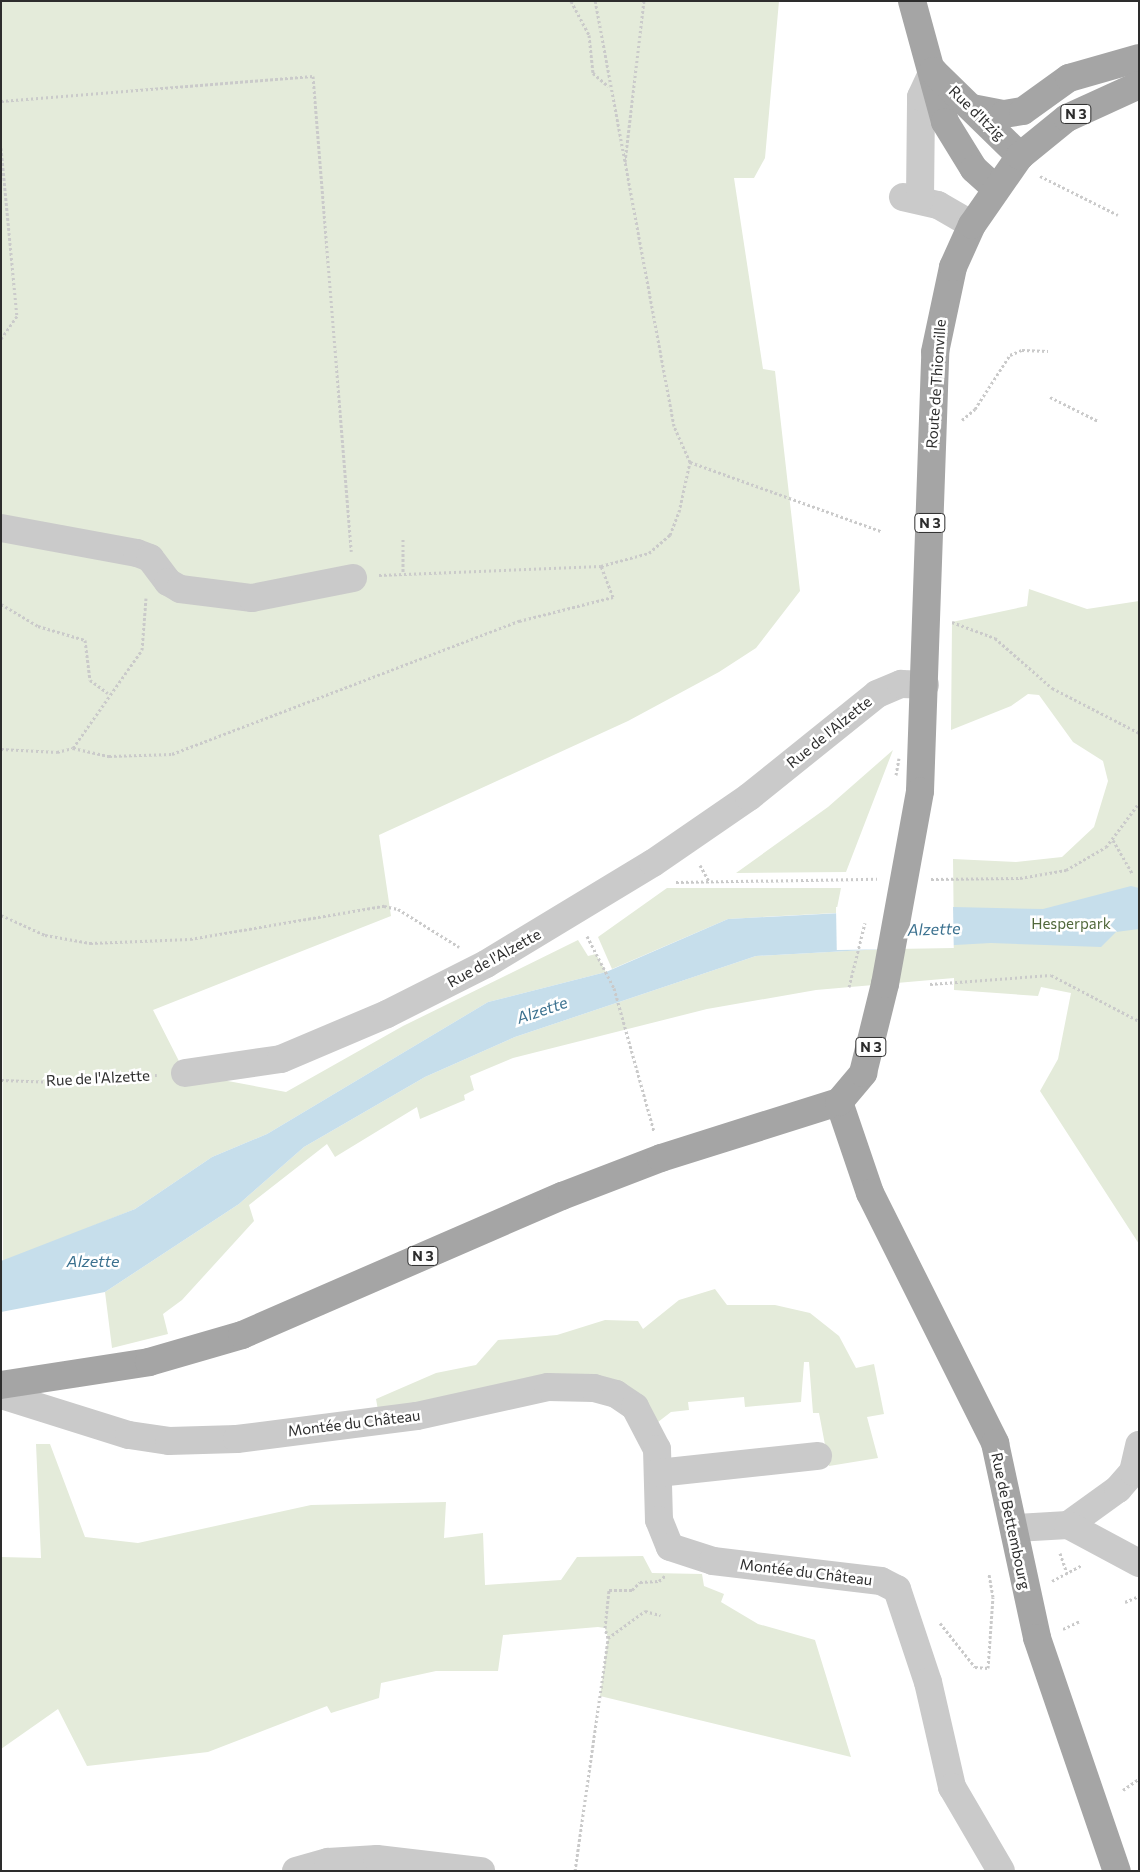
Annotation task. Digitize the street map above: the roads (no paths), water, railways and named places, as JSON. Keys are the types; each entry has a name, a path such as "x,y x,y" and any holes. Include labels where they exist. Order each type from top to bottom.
{"main road":[{"name":"Rue d'Itzig","path":"912,1 933,71 936,96 958,147 994,188"},
{"path":"972,108 1004,114 1023,111 1069,78 1139,58"},
{"name":"Rue d'Itzig","path":"933,71 1020,156"},
{"name":"Route de Thionville","path":"925,685 939,622 936,352 953,267 972,225 994,188 1020,156 1067,118 1139,85"},
{"name":"N 3","path":"1,1384 149,1362 242,1335 562,1196 661,1158 839,1102 863,1073 885,984 920,791 925,685"},
{"name":"Rue de Bettembourg","path":"839,1102 870,1194 995,1444 1038,1638 1117,1871"}],"street":[{"path":"933,71 921,96 912,198 972,225"},
{"path":"1,528 137,553 156,563 168,582 180,589 252,598 353,578"},
{"name":"Rue de l'Alzette","path":"185,1073 281,1059 387,1014 486,964 653,863 749,797 877,694 901,684 925,685"},
{"name":"Montée du Château","path":"1,1395 129,1435 169,1441 236,1439 417,1416 548,1387 594,1388 616,1394 635,1408 657,1449 662,1535 670,1547 683,1555 881,1581 897,1589 928,1682 952,1786 1002,1871"},
{"path":"1064,1538 1118,1489 1133,1472 1139,1445"},
{"path":"658,1472 818,1456"},
{"path":"1015,1528 1064,1538 1139,1563"},
{"path":"296,1871 328,1862 376,1859 481,1871"}],"water":[{"name":"Alzette","path":"1131,886 1139,888 1139,929 1116,932 1101,947 991,943 756,956 515,1037 425,1077 304,1147 239,1204 105,1292 1,1312 1,1261 135,1209 212,1157 267,1134 488,1002 606,972 728,919 953,907 1043,909"}],"park label":[{"name":"Hesperpark","path":"1071,924"}]}
